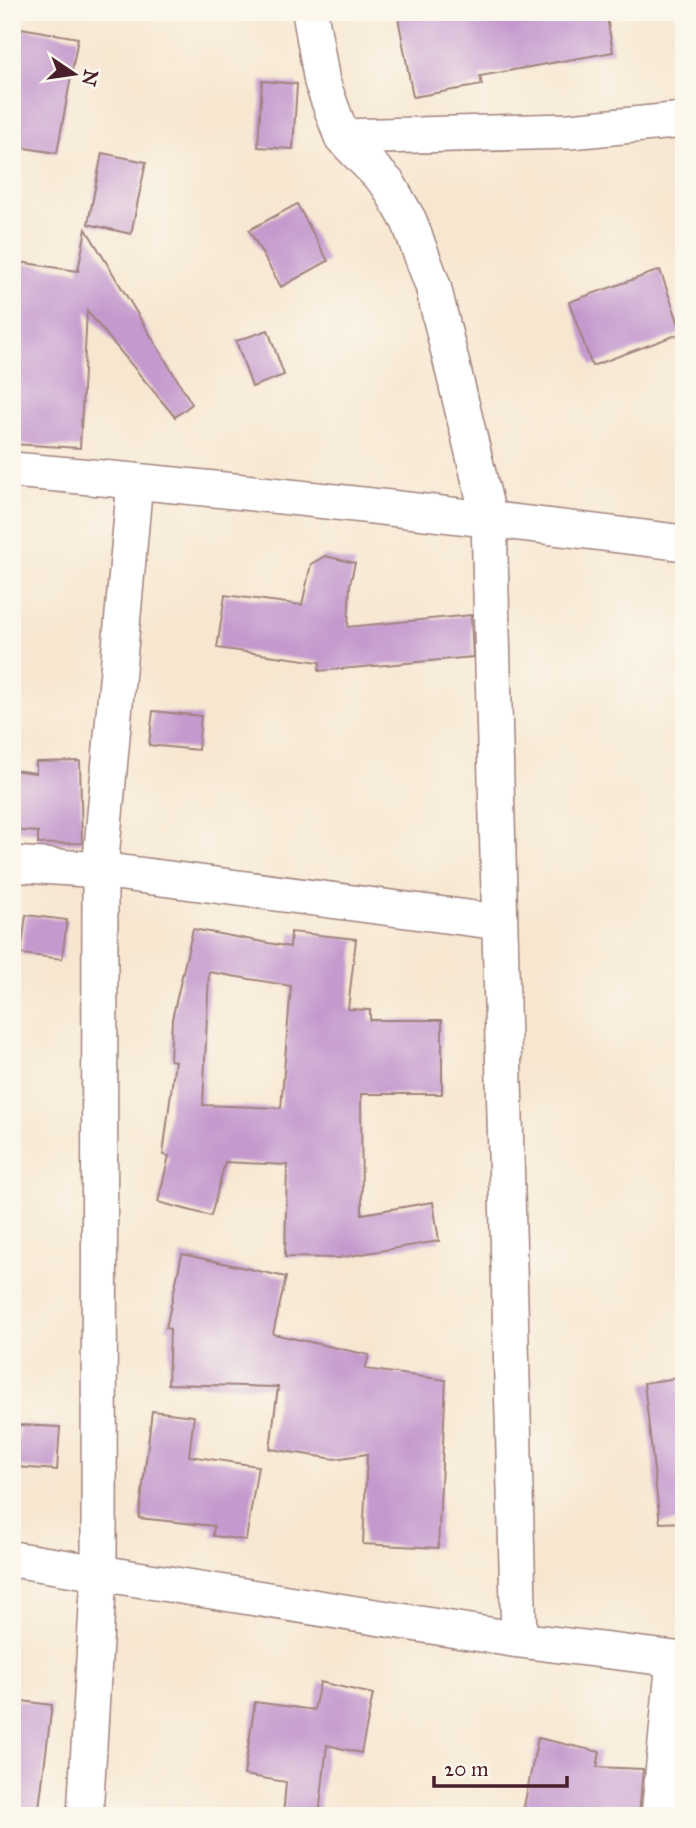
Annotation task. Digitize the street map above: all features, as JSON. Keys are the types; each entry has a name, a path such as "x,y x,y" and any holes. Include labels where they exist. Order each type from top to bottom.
{"street":[{"path":"310,12 322,82 342,137 388,184 409,221 433,286 489,519 519,1640"},
{"path":"342,137 569,131 684,120"},
{"path":"12,470 489,519 684,543"},
{"path":"85,1816 99,1573 100,870 135,481"},
{"path":"12,863 100,870 499,922"},
{"path":"12,1559 519,1640 679,1659 659,1816"}],"building":[{"path":"397,12 606,12 613,52 480,76 482,85 413,97"},
{"path":"21,28 78,38 57,153 12,146 12,79"},
{"path":"262,81 297,84 293,149 258,147"},
{"path":"102,153 146,162 131,234 88,224"},
{"path":"297,204 328,261 281,287 249,230"},
{"path":"86,229 192,404 175,417 87,311 80,448 12,444 12,261 78,271"},
{"path":"660,270 682,333 592,366 569,302"},
{"path":"268,330 284,375 252,387 236,341"},
{"path":"325,556 355,563 350,584 348,627 471,615 473,657 319,671 320,662 217,648 225,595 302,605 311,564"},
{"path":"153,711 201,716 198,750 149,745"},
{"path":"80,761 82,843 38,844 38,832 12,830 12,770 36,773 36,762"},
{"path":"26,915 67,920 62,959 21,954"},
{"path":"193,929 290,947 291,932 356,939 348,1009 370,1010 370,1020 442,1020 442,1094 361,1094 362,1214 433,1202 439,1241 338,1258 285,1257 287,1165 225,1162 211,1216 158,1202 169,1156 163,1155 175,1061 170,1060 172,1019","holes":["209,972 291,986 281,1108 203,1105"]},
{"path":"182,1254 286,1277 273,1334 369,1355 365,1369 446,1380 438,1548 363,1544 367,1454 335,1459 270,1449 278,1387 168,1384 170,1329 166,1328"},
{"path":"684,1377 684,1522 660,1523 644,1383"},
{"path":"152,1411 194,1416 189,1456 258,1466 246,1540 213,1536 214,1526 139,1518"},
{"path":"19,1425 60,1427 57,1470 16,1467"},
{"path":"320,1682 373,1694 361,1753 327,1745 319,1816 283,1816 286,1782 244,1775 255,1702 314,1710"},
{"path":"15,1700 52,1705 38,1816 12,1816 12,1721"},
{"path":"538,1738 600,1752 597,1767 643,1769 639,1816 522,1816"}]}
